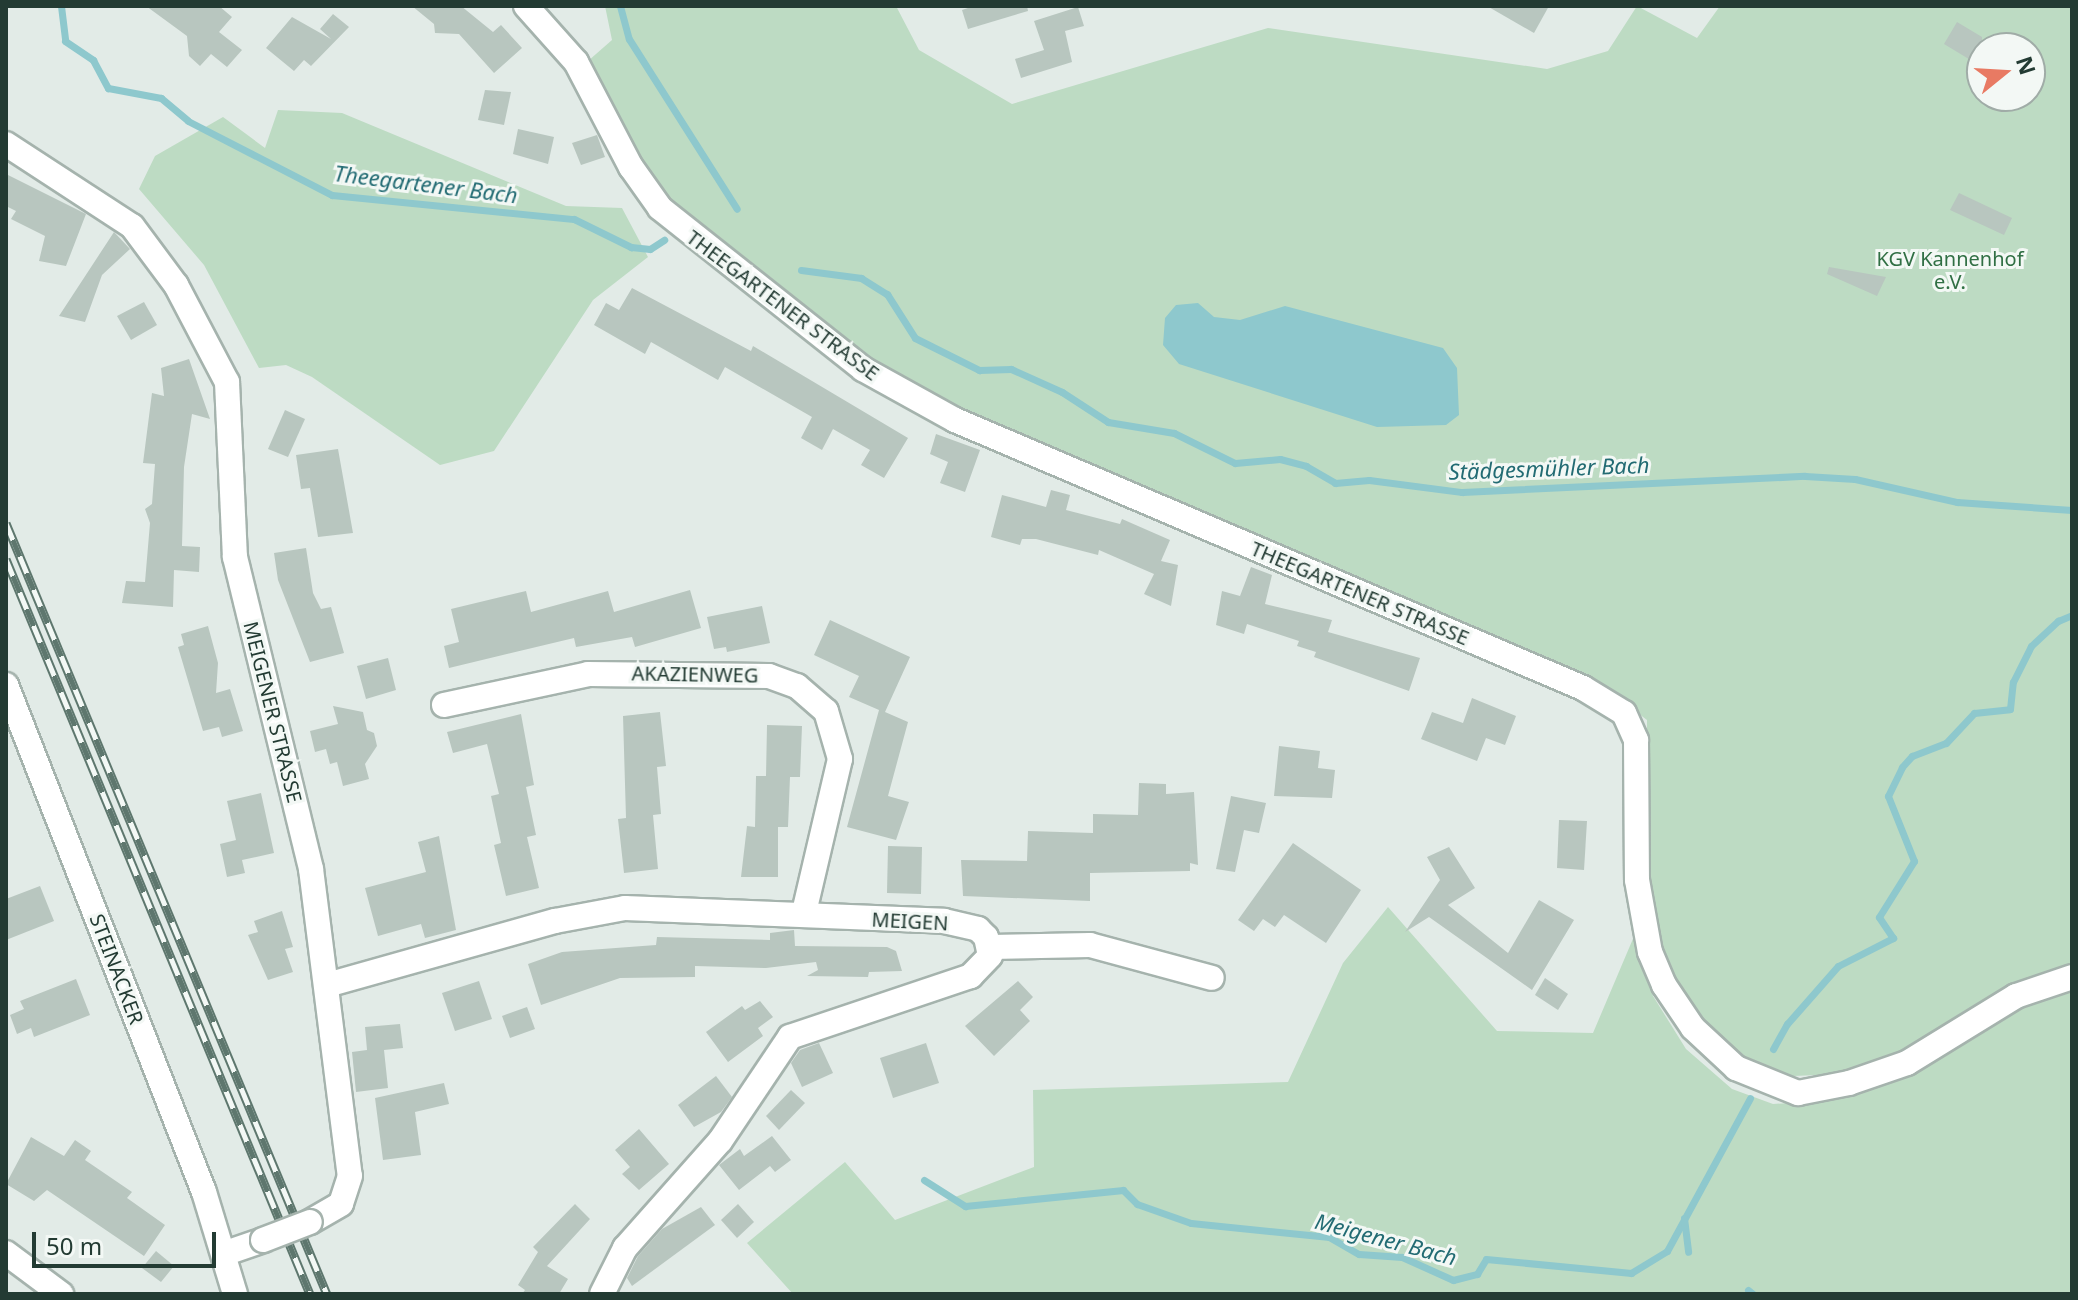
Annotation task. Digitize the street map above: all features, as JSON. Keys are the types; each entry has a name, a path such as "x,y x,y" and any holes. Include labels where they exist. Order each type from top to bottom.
{"street":[{"name":"THEEGARTENER STRASSE","path":"526,6 576,62 631,167 660,208 863,369 955,420 1583,688 1624,713 1636,740 1637,880 1650,952 1664,985 1693,1028 1743,1072 1798,1093 1849,1083 1907,1063 2016,996 2072,977"},
{"name":"MEIGENER STRASSE","path":"6,144 132,226 176,285 217,356 227,382 235,557 295,794 327,985 350,1176 341,1204 310,1222 226,1253"},
{"name":"AKAZIENWEG","path":"444,705 588,674 769,676 797,686 826,711 840,759 804,912"},
{"name":"STEINACKER","path":"6,685 226,1253"},
{"name":"MEIGEN","path":"327,985 599,911 804,912 967,925 978,929 991,947"},
{"path":"602,1294 625,1248 720,1141 790,1037 960,982 984,967 991,947 1090,945 1212,978"},
{"path":"6,1253 61,1294"},
{"path":"226,1253 235,1294"}],"green space":[{"name":"KGV Kannenhof e.V.","path":"605,6 896,6 919,50 1012,104 1268,28 1547,69 1608,51 1637,6 1697,38 1720,6 2072,6 2072,1294 793,1294 747,1243 845,1162 895,1220 1034,1167 1033,1090 1288,1082 1343,963 1388,907 1497,1031 1593,1033 1635,934 1653,996 1686,1049 1732,1089 1773,1104 1828,1101 1843,1074 1793,1076 1747,1061 1705,1020 1669,970 1647,899 1647,720 1622,701 1511,644 993,426 874,361 773,290 677,212 641,166 588,61 612,40"},
{"path":"278,110 342,113 566,206 622,208 648,257 593,300 494,451 440,465 312,377 286,365 259,368 204,265 139,189 155,156 223,117 265,148"}],"water":[{"path":"1198,303 1214,317 1240,320 1285,306 1443,348 1457,368 1459,415 1446,425 1377,427 1179,364 1163,345 1165,318 1176,305"}],"building":[{"path":"146,6 219,6 232,17 219,32 242,50 227,67 211,54 200,66 189,56 187,36"},
{"path":"412,6 461,6 493,32 501,25 522,48 494,73 459,34 435,33 434,24"},
{"path":"974,6 1027,6 1028,11 968,29 962,10"},
{"path":"1487,6 1549,6 1534,33"},
{"path":"1078,7 1084,26 1065,31 1072,62 1021,78 1015,59 1044,50 1034,21"},
{"path":"333,14 349,27 311,66 304,60 294,71 266,48 292,17 331,39 320,29"},
{"path":"1957,22 1974,32 1966,32 1966,57 1944,44"},
{"path":"485,90 511,92 504,125 478,120"},
{"path":"518,129 554,137 548,164 513,154"},
{"path":"597,135 605,157 581,165 572,143"},
{"path":"6,174 86,214 66,266 39,261 45,236 11,219 16,211 6,206"},
{"path":"1959,193 2012,218 2004,235 1950,210"},
{"path":"114,232 130,249 102,275 85,322 59,316"},
{"path":"1829,267 1886,277 1877,296 1827,274"},
{"path":"632,288 751,351 753,346 908,438 884,478 861,465 870,450 833,429 822,450 801,438 812,417 725,367 718,380 651,342 645,354 594,325 606,303 619,310"},
{"path":"144,302 157,325 131,340 117,316"},
{"path":"189,359 210,419 192,414 184,467 182,546 200,547 199,572 174,570 173,607 122,603 126,581 145,582 150,523 145,509 152,504 155,464 143,463 152,393 164,396 161,368"},
{"path":"285,410 305,419 288,457 268,449"},
{"path":"936,434 980,450 965,492 940,483 948,462 930,454"},
{"path":"338,449 353,533 318,537 310,488 301,489 296,455"},
{"path":"1051,490 1070,495 1066,510 1120,524 1122,519 1170,540 1161,561 1178,565 1171,606 1144,594 1154,574 1099,550 1098,555 1036,539 1022,539 1020,545 991,537 1002,495 1046,507"},
{"path":"306,548 313,593 321,609 331,607 344,653 310,662 278,580 274,553"},
{"path":"1251,567 1272,575 1265,604 1332,620 1328,632 1420,658 1409,691 1314,657 1316,652 1297,646 1299,641 1247,624 1244,634 1216,625 1222,591 1240,596"},
{"path":"690,590 701,628 635,647 632,637 576,647 574,638 449,668 444,646 459,642 451,609 526,591 531,612 608,591 614,612"},
{"path":"762,606 770,643 727,652 726,647 714,649 707,617"},
{"path":"830,620 910,657 885,712 908,722 888,796 909,802 896,840 847,827 879,710 849,697 859,676 814,655"},
{"path":"208,626 218,663 216,693 230,689 243,731 222,737 219,727 203,731 178,647 184,645 181,634"},
{"path":"388,658 396,690 366,699 357,666"},
{"path":"1472,698 1516,716 1505,745 1486,738 1477,761 1421,739 1432,712 1463,723"},
{"path":"333,706 363,712 367,730 374,733 377,746 365,764 369,779 343,786 337,762 330,764 326,749 315,752 310,731 338,724"},
{"path":"660,712 666,766 657,767 661,814 653,815 658,869 624,873 618,819 626,818 623,716"},
{"path":"521,714 534,785 526,787 536,835 527,837 539,888 506,896 494,845 501,843 491,796 499,794 487,744 453,753 447,732"},
{"path":"767,725 802,726 800,777 790,777 788,827 778,827 778,877 741,877 747,826 755,827 756,776 766,776"},
{"path":"1279,746 1320,751 1318,768 1335,770 1332,798 1274,796"},
{"path":"1139,783 1166,784 1166,794 1194,792 1198,865 1190,863 1190,871 1090,873 1090,901 963,896 961,860 1027,861 1028,831 1093,833 1093,814 1138,815"},
{"path":"261,793 274,853 242,860 245,873 227,877 220,844 236,840 227,801"},
{"path":"1231,796 1266,803 1259,833 1244,830 1235,872 1216,869"},
{"path":"1559,820 1587,821 1584,870 1557,868"},
{"path":"439,836 456,930 425,938 421,924 378,936 365,888 426,872 418,842"},
{"path":"1293,843 1361,890 1326,943 1284,915 1275,927 1263,919 1254,931 1238,920"},
{"path":"888,846 922,847 921,894 887,893"},
{"path":"1449,847 1475,888 1448,905 1508,953 1539,900 1574,920 1532,990 1429,917 1405,932 1440,880 1427,857"},
{"path":"40,886 54,921 6,940 6,899"},
{"path":"282,911 293,947 285,949 293,972 268,980 248,935 258,932 254,921"},
{"path":"794,930 795,946 887,947 896,951 902,971 869,972 868,977 807,976 818,970 816,962 766,968 695,966 695,977 620,978 541,1005 528,964 562,952 656,945 657,937 770,940 770,933"},
{"path":"1545,978 1568,994 1558,1010 1535,995"},
{"path":"76,979 90,1015 34,1037 31,1028 17,1034 10,1015 24,1009 20,1001"},
{"path":"479,981 492,1019 455,1031 442,993"},
{"path":"1018,981 1033,997 1020,1010 1030,1021 994,1056 965,1026"},
{"path":"760,1001 773,1017 758,1028 763,1036 728,1062 706,1032 742,1006 745,1010"},
{"path":"527,1007 535,1029 510,1038 502,1016"},
{"path":"400,1024 403,1048 384,1050 388,1088 356,1092 352,1052 367,1050 365,1027"},
{"path":"819,1043 833,1073 802,1087 791,1063 800,1050"},
{"path":"926,1043 939,1083 893,1098 880,1058"},
{"path":"716,1076 732,1097 721,1112 694,1127 678,1105"},
{"path":"444,1083 449,1104 415,1112 421,1155 383,1160 375,1098"},
{"path":"791,1090 805,1103 779,1130 766,1116"},
{"path":"639,1129 669,1164 639,1190 622,1174 630,1167 615,1150"},
{"path":"772,1136 791,1160 775,1172 770,1166 739,1190 719,1165 740,1149 744,1156"},
{"path":"31,1137 64,1156 75,1140 91,1151 85,1160 132,1192 127,1198 165,1225 144,1256 47,1190 34,1201 6,1184"},
{"path":"575,1204 590,1219 547,1266 568,1279 559,1294 522,1294 525,1290 518,1285 538,1252 533,1247"},
{"path":"738,1204 754,1222 737,1238 721,1220"},
{"path":"701,1207 715,1225 632,1286 627,1278 638,1256 662,1229"},
{"path":"156,1251 174,1266 161,1282 142,1268"}],"waterway":[{"name":"Theegartener Bach","path":"61,6 65,41 93,60 108,88 161,98 188,121 332,195 574,219 631,247 650,249 664,240"},
{"name":"Städgesmühler Bach","path":"620,6 629,39 737,209"},
{"name":"Städgesmühler Bach","path":"801,270 861,278 887,294 915,338 979,370 1011,369 1062,392 1108,422 1174,433 1235,463 1280,459 1306,466 1335,483 1369,480 1462,492 1805,476 1855,479 1957,502 2072,510"},
{"name":"Meigener Bach","path":"1773,1049 1787,1024 1838,966 1893,938 1879,917 1914,861 1888,796 1902,767 1912,756 1946,743 1974,713 2010,709 2013,682 2031,646 2058,621 2072,615"},
{"name":"Meigener Bach","path":"924,1180 965,1206 1123,1190 1137,1204 1191,1223 1329,1237 1359,1254 1402,1257 1453,1280 1477,1274 1486,1259 1631,1273 1667,1251 1750,1098"},
{"path":"1684,1218 1688,1252"},
{"path":"1748,1290 1753,1294"}],"railway":[{"path":"6,523 327,1294"},
{"path":"6,559 310,1294"}]}
